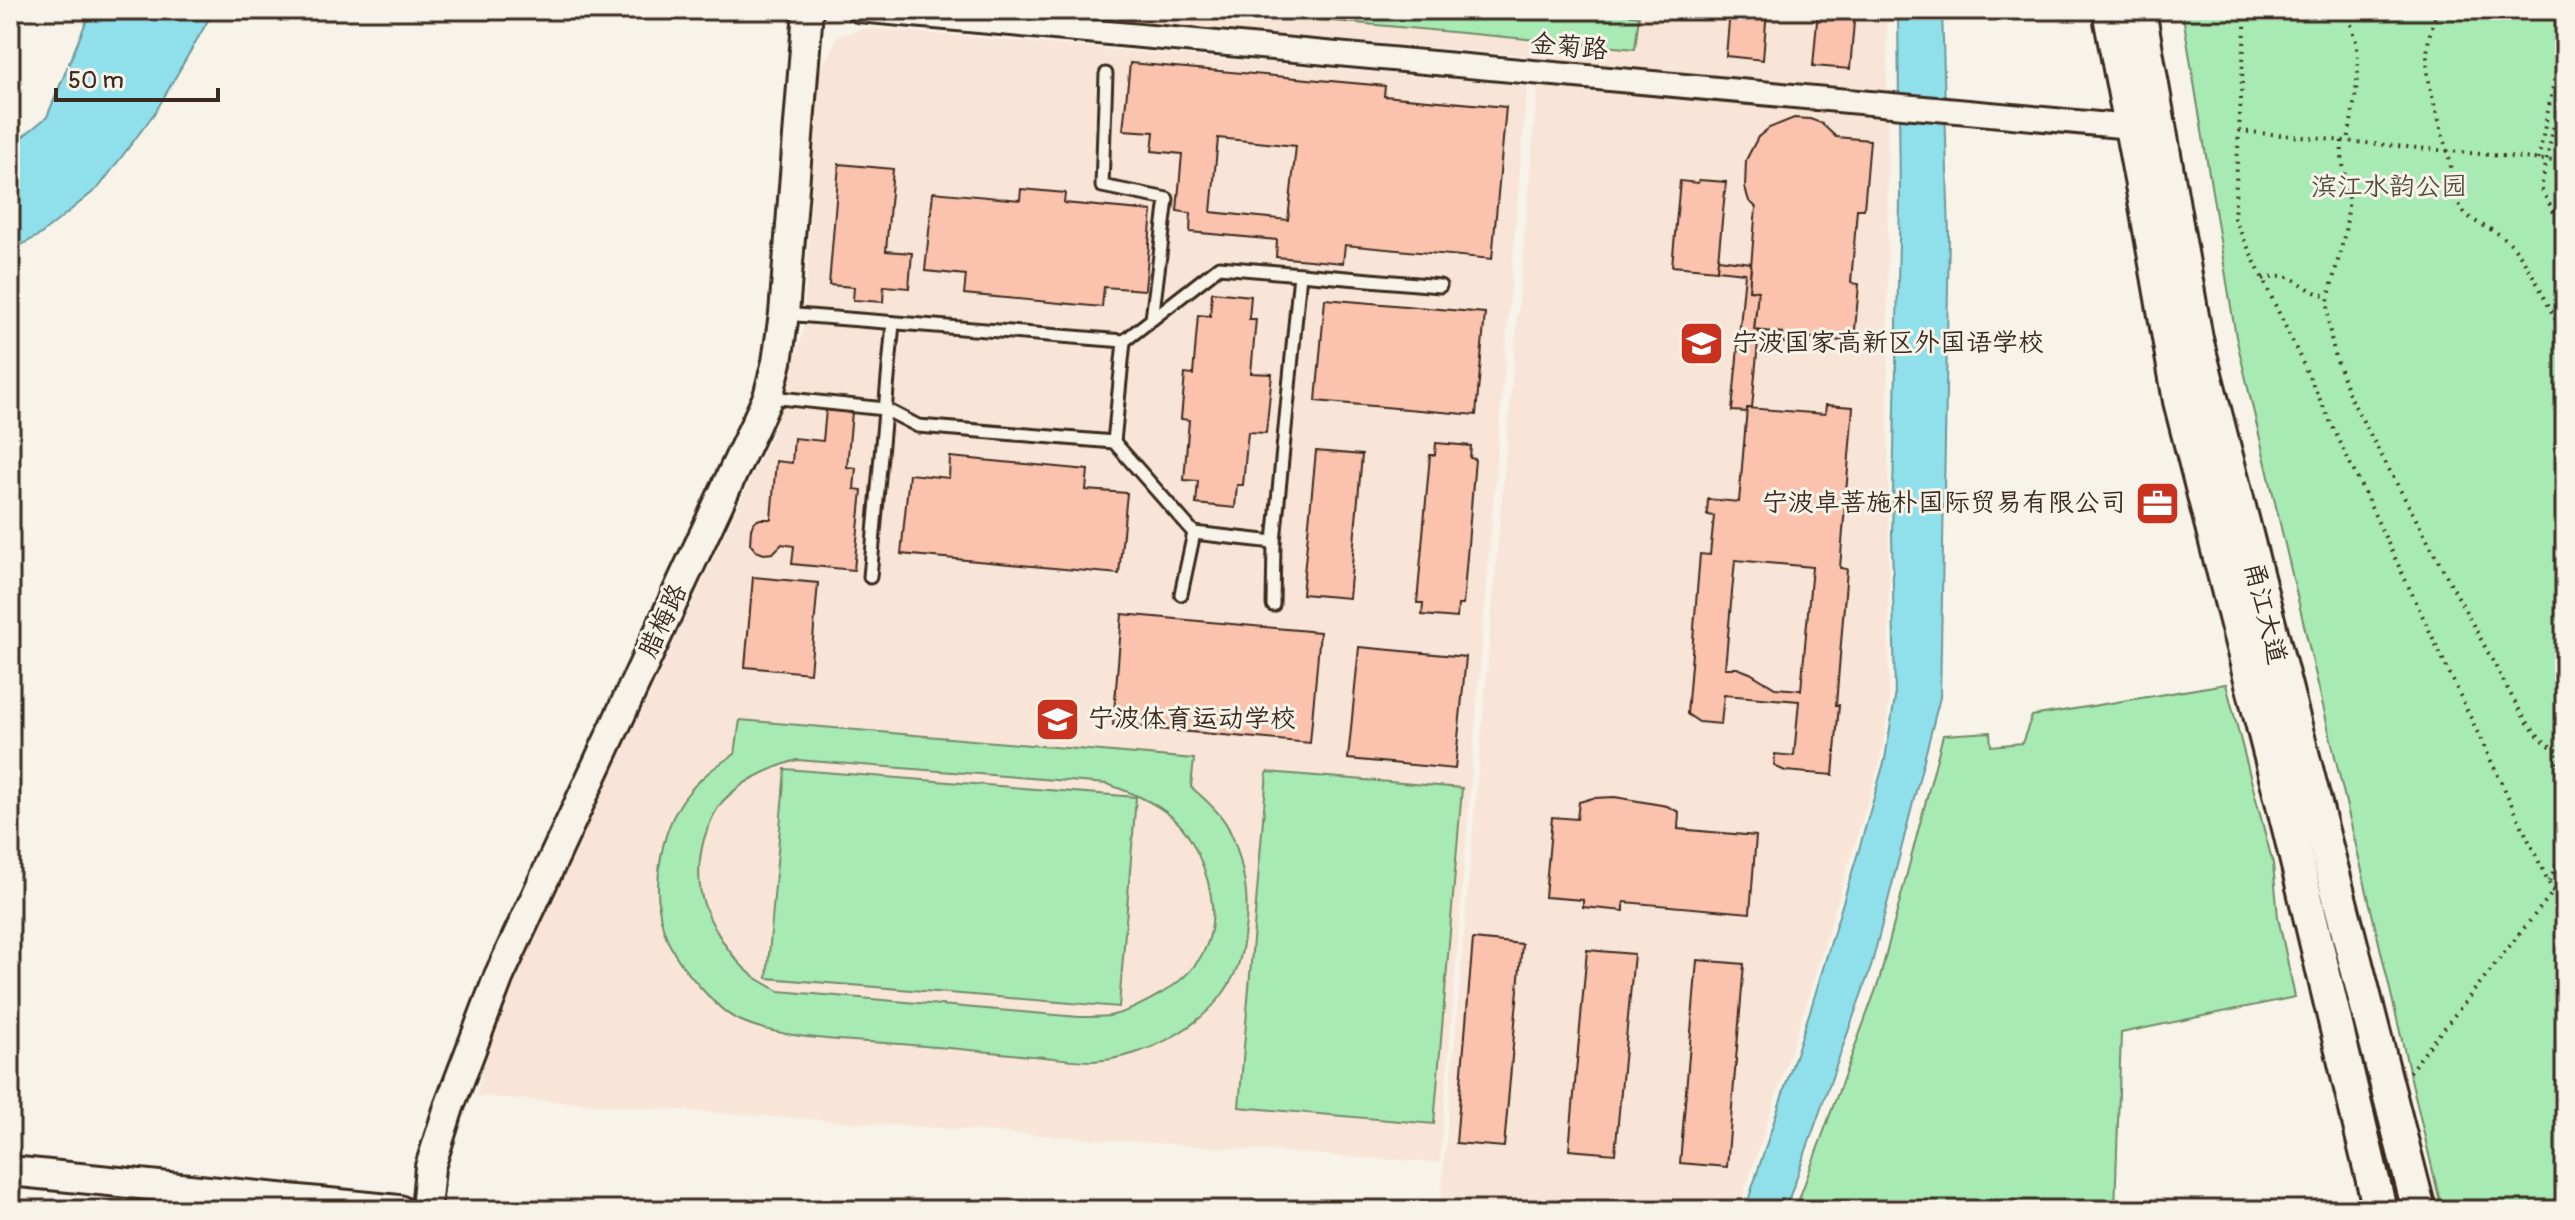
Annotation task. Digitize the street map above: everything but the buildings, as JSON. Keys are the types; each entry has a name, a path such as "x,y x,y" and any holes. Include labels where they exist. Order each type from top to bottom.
{"main road":[{"name":"甬江大道","path":"2109,10 2180,401 2290,832 2380,1210"},
{"name":"甬江大道","path":"2139,10 2196,339 2419,1210"}],"street":[{"name":"腊梅路","path":"426,1210 430,1167 449,1107 499,976 768,397 784,314 808,10"},
{"name":"金菊路","path":"858,10 2131,127"},
{"path":"10,1171 399,1210"}],"lane":[{"path":"1106,74 1102,186 1167,199 1152,319"},
{"path":"784,314 1124,341 1219,267 1440,286"},
{"path":"1273,605 1274,542 1300,274"},
{"path":"870,577 893,323"},
{"path":"1114,442 1124,341"},
{"path":"768,397 885,409 918,426 1114,442 1194,533 1274,542"},
{"path":"1181,594 1194,533"}],"path":[{"path":"2246,10 2234,218 2565,917"},
{"path":"2344,10 2358,44 2359,62 2341,156 2348,202 2346,231 2329,296 2330,329 2337,366 2351,399 2517,706 2533,731 2565,754"},
{"path":"2438,10 2428,50 2427,77 2456,193 2464,212 2508,241 2521,256 2565,338"},
{"path":"2538,160 2565,25 2559,10"},
{"path":"2565,72 2541,188 2565,234"},
{"path":"2239,131 2565,162"},
{"path":"2263,279 2276,274 2290,277 2319,295 2329,296"},
{"path":"2549,882 2559,860 2561,842 2556,750"},
{"path":"2390,1096 2565,877"}],"shaded area":[{"name":"宁波国家高新区外国语学校","path":"1000,10 1887,10 1889,704 1880,761 1805,1008 1742,1199 1732,1210 1440,1210 1540,57"},
{"name":"宁波体育运动学校","path":"867,28 1527,86 1440,1163 477,1096 488,1045 502,1008 773,431 803,332 819,73 838,36"}],"green space":[{"path":"1214,10 1639,10 1631,15 1639,16 1635,49"},
{"name":"滨江水韵公园","path":"2182,10 2565,10 2565,1210 2442,1210 2236,337"},
{"path":"2226,684 2273,864 2278,917 2295,997 2121,1033 2115,1210 1804,1210 1798,1202 1879,981 1943,735 1990,732 1991,746 2022,743 2032,716"},
{"path":"740,720 1194,759 1191,787 1225,821 1243,873 1246,921 1237,968 1227,987 1196,1021 1157,1045 1113,1059 1077,1060 796,1036 733,1017 702,989 675,955 660,917 658,887 663,844 677,809 701,779 735,754","holes":["797,760 1107,784 1157,806 1183,828 1204,869 1212,909 1212,927 1207,944 1188,973 1155,997 1115,1015 1079,1017 779,991 752,975 735,958 712,923 702,898 699,875 701,851 720,805 748,781"]},
{"path":"785,769 1136,797 1119,1007 767,978"},
{"path":"1267,772 1462,788 1434,1124 1239,1107"}],"water":[{"path":"91,10 214,10 156,111 99,187 40,235 10,251 10,147 47,117"},
{"path":"1898,10 1942,10 1949,236 1940,697 1871,967 1785,1210 1745,1210 1860,846 1885,759 1895,698 1892,534 1900,199"}],"place":[{"name":"宁波国家高新区外国语学校","path":"1701,343"},
{"name":"宁波卓菩施朴国际贸易有限公司","path":"2157,503"},
{"name":"宁波体育运动学校","path":"1057,719"}]}
